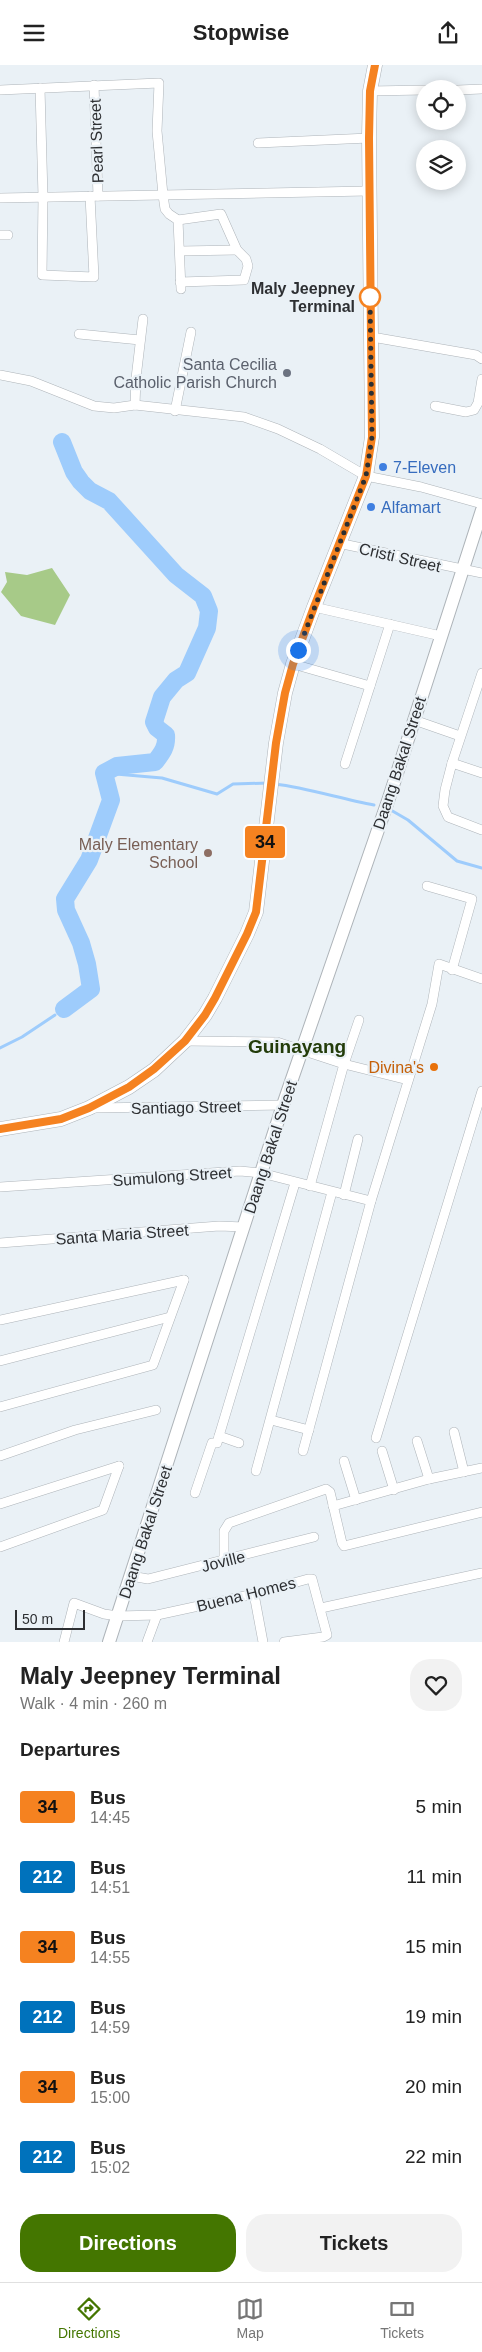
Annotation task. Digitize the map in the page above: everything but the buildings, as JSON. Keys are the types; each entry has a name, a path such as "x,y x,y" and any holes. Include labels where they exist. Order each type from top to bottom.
{"main road":[{"path":"0,1129 41,1124 61,1119 89,1108 138,1081 154,1069 185,1041 205,1015 252,923 260,887 279,723 293,664 338,543 366,476 372,437 372,337 368,191 370,91 375,65"}],"street":[{"path":"0,89 159,83 157,131 163,195 165,209 178,220 181,285 244,280 248,266 246,259 237,250 221,214 178,220"},
{"name":"Pearl Street","path":"43,197 42,275 94,277 94,85"},
{"path":"40,88 43,197"},
{"path":"466,90 482,89"},
{"path":"370,91 416,90"},
{"path":"258,143 369,138"},
{"path":"0,198 368,191"},
{"path":"180,251 237,250"},
{"path":"135,405 143,319"},
{"path":"175,411 176,396 191,332"},
{"path":"79,334 140,340"},
{"path":"372,337 476,355 482,359"},
{"path":"0,375 31,381 94,406 114,408 135,405 175,411 244,417 278,429 320,449 366,476 421,487 482,504"},
{"path":"435,406 466,412 474,410 478,403 482,379"},
{"name":"Daang Bakal Street","path":"109,1642 132,1576 260,1173 386,804 482,510"},
{"name":"Cristi Street","path":"338,543 462,571 482,573"},
{"path":"314,607 441,636"},
{"path":"345,763 390,624"},
{"path":"293,664 370,686"},
{"path":"482,673 452,763 443,806 448,817 462,824 482,830"},
{"path":"414,719 460,736"},
{"path":"452,763 482,773"},
{"path":"427,886 472,899 452,970"},
{"path":"302,1451 371,1201 432,1004 439,964 482,979"},
{"path":"310,1186 344,1064 359,1020"},
{"path":"185,1041 277,1042 344,1064 408,1080"},
{"path":"376,1438 482,1091"},
{"name":"Santiago Street","path":"89,1108 283,1105"},
{"path":"344,1195 358,1139"},
{"name":"Sumulong Street","path":"0,1187 240,1171 260,1173 371,1201"},
{"path":"195,1493 212,1443 217,1443 219,1437 295,1183"},
{"path":"256,1471 332,1192"},
{"name":"Santa Maria Street","path":"0,1243 219,1226 244,1227"},
{"path":"0,1320 184,1280 153,1365 0,1407"},
{"path":"0,1361 170,1317"},
{"path":"0,1456 75,1430 156,1411"},
{"path":"271,1419 308,1430"},
{"path":"454,1432 464,1472"},
{"path":"219,1437 239,1443"},
{"path":"417,1441 429,1479"},
{"path":"382,1451 394,1490"},
{"path":"344,1461 356,1500"},
{"path":"0,1504 119,1466 103,1510 0,1547"},
{"path":"333,1506 429,1479 482,1468"},
{"path":"224,1561 224,1531 233,1520 326,1489 330,1492 344,1546 482,1512"},
{"name":"Joville","path":"132,1576 148,1579 314,1537"},
{"path":"321,1608 482,1573"},
{"name":"Buena Homes","path":"64,1642 74,1603 104,1614 118,1616 157,1615 312,1579 327,1635 284,1642"},
{"path":"254,1594 263,1642"},
{"path":"147,1642 157,1615"}],"green space":[{"path":"52,568 70,595 55,625 21,616 1,592 7,582 5,572 27,575"}],"waterway":[{"path":"62,442 74,472 81,482 90,491 109,501 176,575 203,596 209,611 207,628 187,673 176,680 162,697 154,722 157,728 166,735 166,743 162,753 155,762 117,766 104,773 111,800 89,860 65,899 66,910 81,943 91,989 64,1009"},
{"path":"104,773 162,778 217,794 233,784 269,783"},
{"path":"275,784 374,805"},
{"path":"389,809 408,820 457,861 482,868"},
{"path":"0,1048 22,1037 55,1015"}],"bus line":[{"name":"34","path":"0,1129 41,1124 61,1119 113,1096 154,1069 185,1041 205,1015 230,970 256,912 276,743 285,693 293,664 314,607 366,476 372,437 371,269 368,191 370,91 375,65"}],"place":[{"name":"Maly Jeepney Terminal","path":"370,297"},
{"name":"Santa Cecilia Catholic Parish Church","path":"287,373"},
{"name":"7-Eleven","path":"383,467"},
{"name":"Alfamart","path":"371,507"},
{"name":"Maly Elementary School","path":"208,853"},
{"name":"Divina's","path":"434,1067"}],"district":[{"name":"Guinayang","path":"297,1046"}],"route":[{"path":"298,650 338,543 366,476 372,437 370,297"}]}
